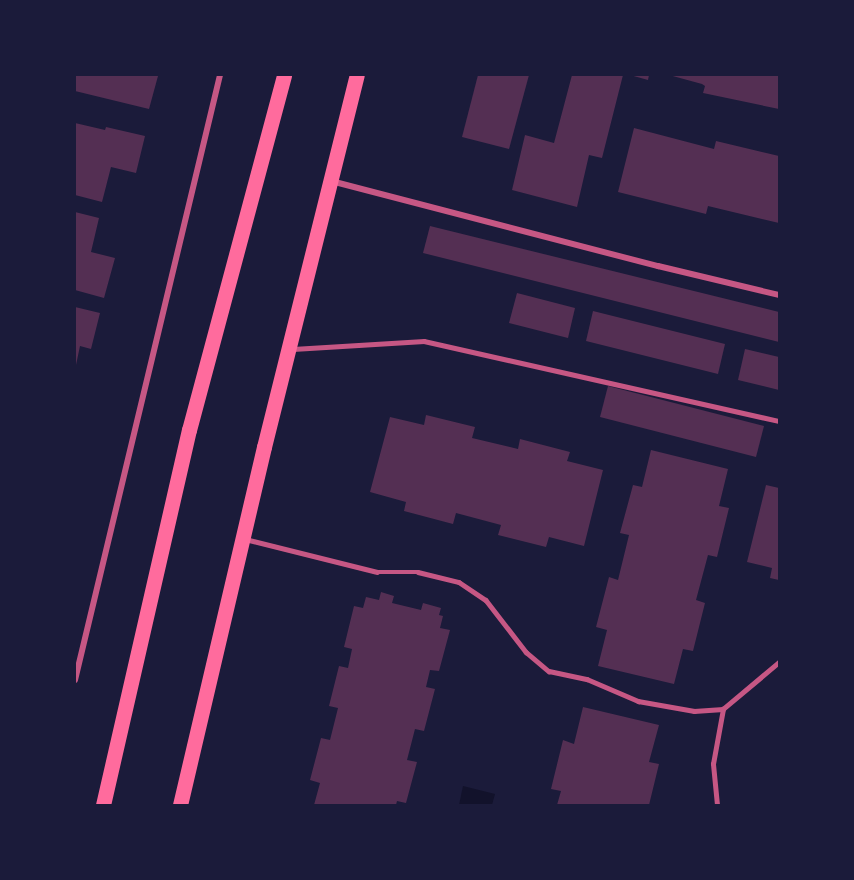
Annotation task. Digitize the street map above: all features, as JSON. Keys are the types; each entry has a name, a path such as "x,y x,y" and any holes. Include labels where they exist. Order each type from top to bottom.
{"main road":[{"path":"103,805 189,430 284,75"},
{"path":"180,805 288,350 357,75"}],"street":[{"path":"75,680 220,75"},
{"path":"331,181 779,295"}],"lane":[{"path":"288,350 424,341 779,421"},
{"path":"243,538 378,572 418,572 459,582 486,600 526,652 549,671 586,679 638,701 694,711 723,709 779,662"},
{"path":"717,805 713,764 723,709"}],"shaded area":[{"path":"463,786 495,794 492,805 459,805"}],"building":[{"path":"75,75 158,76 149,109 75,91"},
{"path":"478,75 529,75 509,149 462,137"},
{"path":"572,75 623,75 602,158 589,155 577,207 512,190 525,135 554,143"},
{"path":"630,75 649,75 648,80"},
{"path":"669,75 779,75 779,109 703,93 705,86 702,84"},
{"path":"75,123 145,136 136,173 111,167 102,202 75,195"},
{"path":"634,128 714,149 716,141 779,156 779,223 708,206 706,214 618,192"},
{"path":"75,212 99,218 91,252 115,258 104,298 75,290"},
{"path":"430,226 779,312 779,342 423,253"},
{"path":"517,293 575,308 568,338 509,323"},
{"path":"75,307 100,313 91,349 80,346 76,365"},
{"path":"593,311 725,344 718,374 586,341"},
{"path":"745,349 779,357 779,390 738,380"},
{"path":"608,386 764,426 756,457 600,417"},
{"path":"426,415 475,427 472,438 518,449 520,439 570,452 567,461 603,470 584,546 549,537 546,547 498,535 501,525 456,513 453,524 404,511 406,502 370,492 390,417 424,425"},
{"path":"651,450 728,469 719,506 729,508 717,557 708,555 696,600 705,603 693,651 683,649 674,684 598,666 607,630 596,627 609,577 618,580 629,535 620,533 633,485 642,487"},
{"path":"766,485 779,488 779,580 770,578 772,568 747,562"},
{"path":"381,592 394,596 392,603 421,610 423,603 441,608 439,615 443,616 440,628 450,630 439,671 430,670 426,687 435,689 424,731 415,729 407,760 417,762 406,803 397,801 396,805 314,805 320,783 310,780 321,738 330,740 338,708 329,706 339,666 348,668 352,649 344,647 354,606 363,608 366,597 379,600"},
{"path":"583,707 659,725 649,762 659,764 649,805 557,805 561,791 551,789 563,740 574,744"}]}
